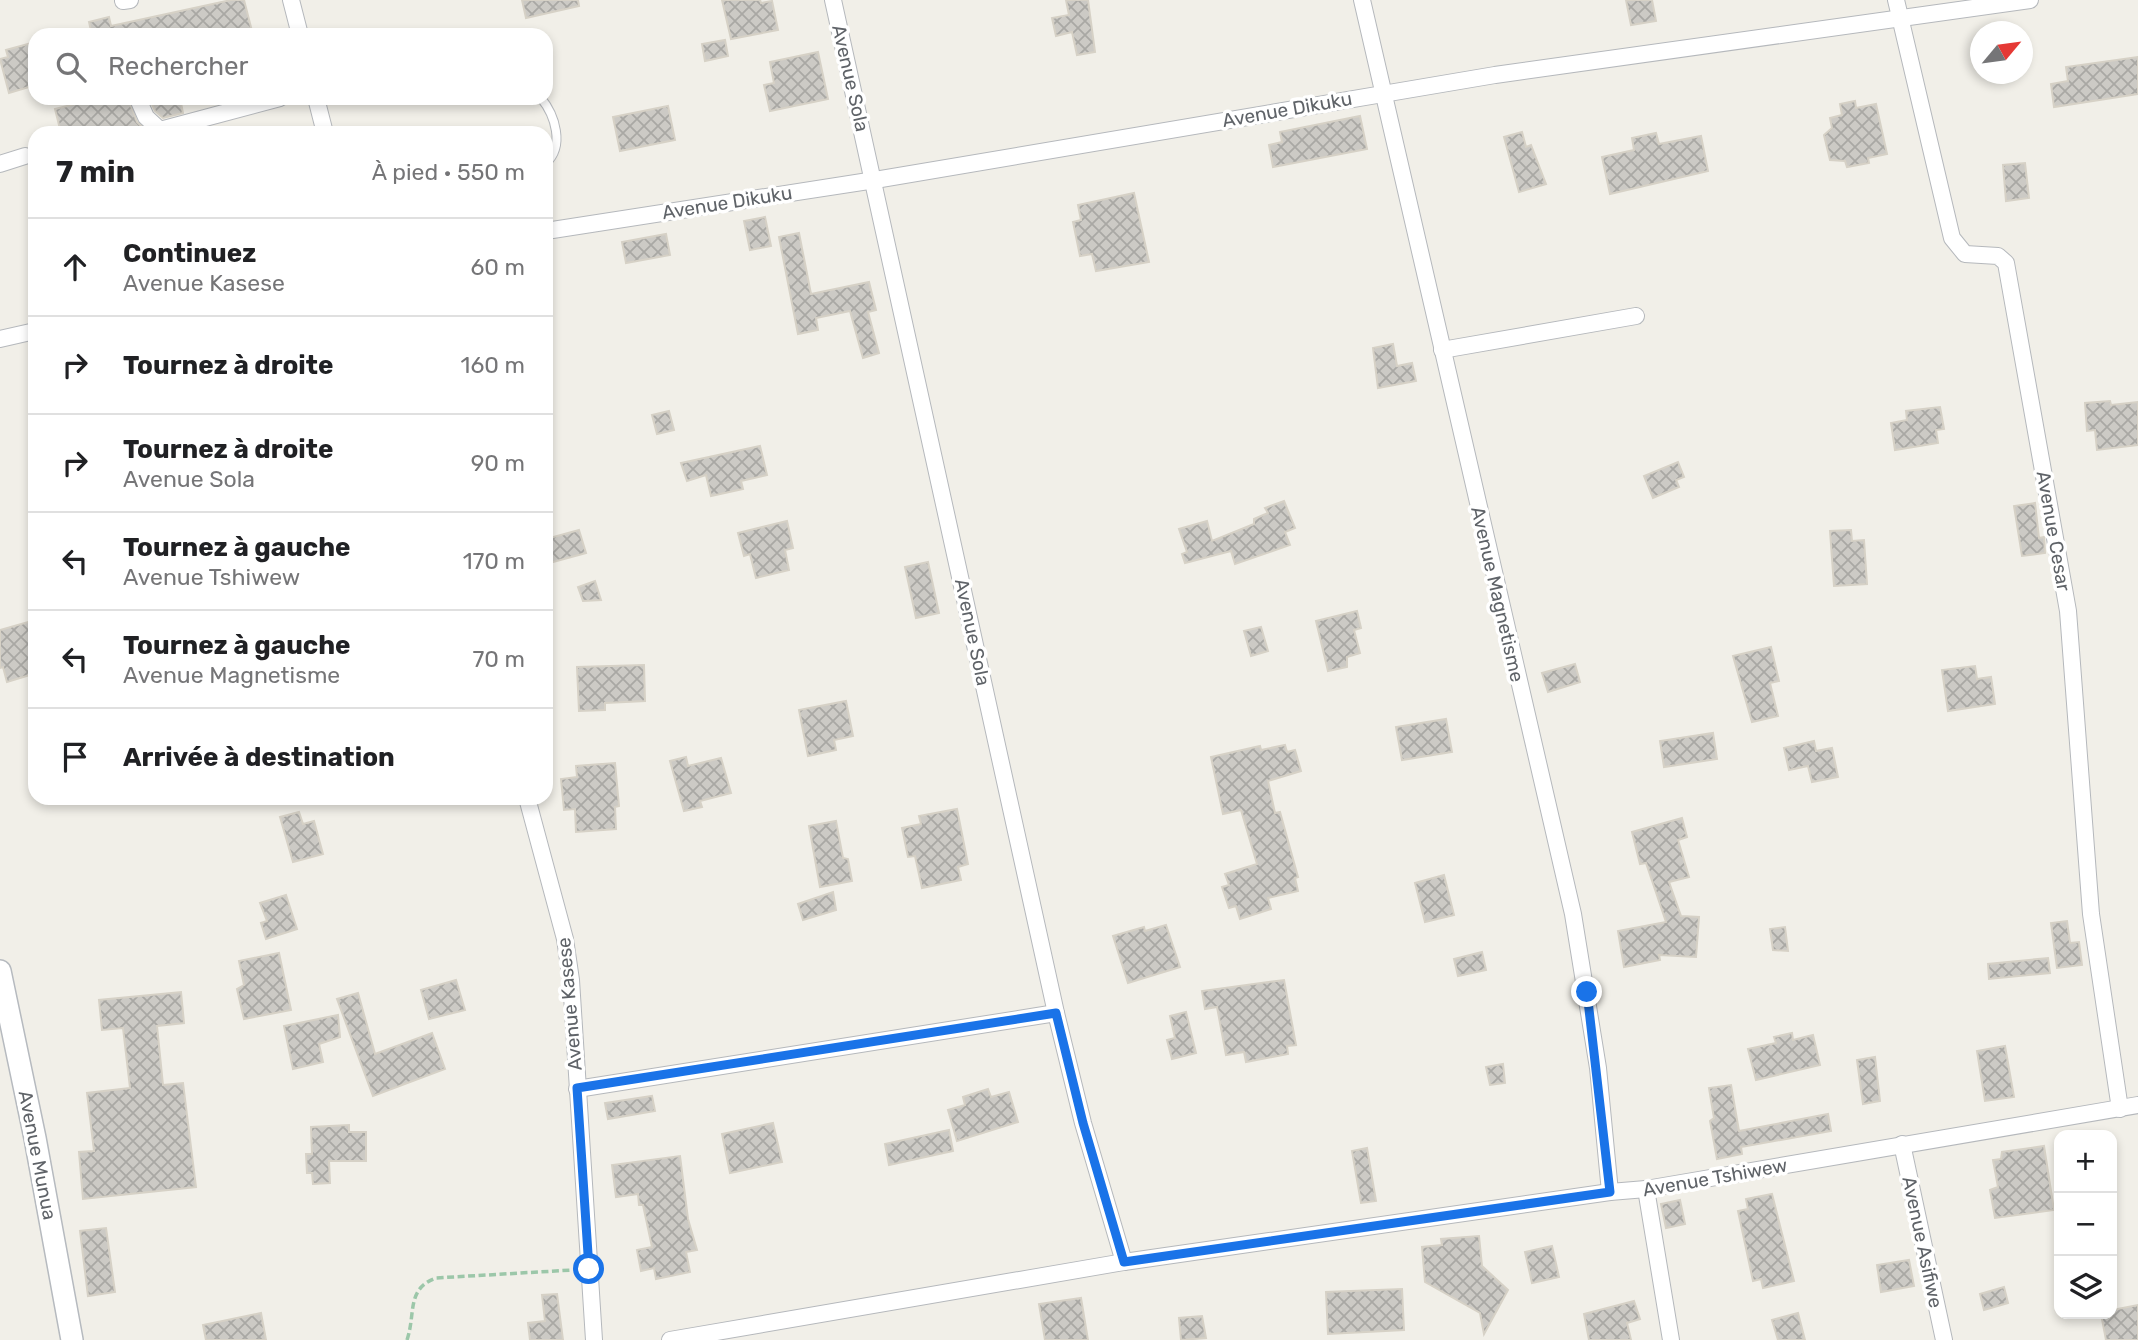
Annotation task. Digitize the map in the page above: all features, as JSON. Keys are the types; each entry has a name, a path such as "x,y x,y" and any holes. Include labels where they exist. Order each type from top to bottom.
{"main road":[{"name":"Avenue Munua","path":"0,971 35,1138 72,1340"}],"street":[{"path":"291,0 298,28"},
{"name":"Avenue Sola","path":"833,0 875,180 1056,1013 1083,1123 1124,1262"},
{"name":"Avenue Magnetisme","path":"1362,0 1381,93 1573,914 1598,1068 1610,1192"},
{"name":"Avenue Cesar","path":"1896,0 1953,241 1960,251 1971,256 1998,256 2006,263 2068,611 2090,902 2120,1109"},
{"name":"Avenue Dikuku","path":"553,230 875,180 1381,93 1716,42 2030,0"},
{"path":"141,105 146,117 156,126"},
{"path":"175,126 254,105"},
{"path":"318,105 323,126"},
{"path":"0,164 25,156"},
{"path":"1441,350 1636,316"},
{"path":"0,339 28,333"},
{"name":"Avenue Kasese","path":"529,805 565,939 571,980 594,1340"},
{"path":"577,1088 1056,1013"},
{"name":"Avenue Tshiwew","path":"670,1340 1124,1262 1646,1189 2138,1105"},
{"name":"Avenue Asifiwe","path":"1902,1144 1944,1340"},
{"path":"1646,1189 1671,1340"}],"lane":[{"path":"544,105 553,122 557,140 553,154"}],"path":[{"path":"407,1340 414,1319 414,1293 423,1283 436,1278 589,1269"}],"building":[{"path":"231,0 244,0 251,28 90,28 89,22 109,17 111,26"},
{"path":"522,0 578,0 579,6 526,18"},
{"path":"722,0 760,0 761,3 772,1 778,30 731,39"},
{"path":"1066,0 1088,0 1095,52 1077,55 1072,32 1056,36 1052,18 1069,15"},
{"path":"1626,0 1652,0 1656,21 1631,25"},
{"path":"725,40 728,56 705,61 702,44"},
{"path":"28,44 28,87 9,93 0,59 8,57 6,50"},
{"path":"818,52 828,99 770,111 764,85 774,83 770,62"},
{"path":"2138,57 2138,94 2054,107 2051,84 2068,81 2066,67"},
{"path":"1855,101 1856,108 1876,104 1887,154 1868,158 1869,163 1847,167 1845,161 1830,160 1824,135 1832,128 1830,118 1842,115 1840,104"},
{"path":"71,105 131,105 141,126 59,126 55,109"},
{"path":"152,105 181,105 183,113 163,118"},
{"path":"668,106 675,140 620,151 613,117"},
{"path":"1360,116 1367,149 1273,167 1269,145 1282,142 1280,132"},
{"path":"1522,132 1526,147 1531,145 1546,184 1519,192 1504,137"},
{"path":"1656,133 1659,144 1701,136 1708,171 1610,194 1602,157 1634,150 1632,138"},
{"path":"2025,163 2029,198 2006,201 2003,165"},
{"path":"1134,193 1149,262 1096,271 1092,254 1080,256 1073,222 1081,220 1078,205"},
{"path":"765,217 771,246 750,250 744,221"},
{"path":"799,233 811,294 869,282 876,310 868,312 879,353 863,358 850,311 816,318 818,330 798,334 779,237"},
{"path":"666,234 670,255 626,263 622,242"},
{"path":"1393,344 1397,366 1412,363 1416,381 1378,388 1373,348"},
{"path":"2110,401 2111,405 2138,402 2138,445 2097,450 2095,430 2087,431 2085,403"},
{"path":"1940,407 1944,429 1936,430 1938,443 1895,450 1891,423 1907,420 1906,411"},
{"path":"669,411 674,430 657,434 652,415"},
{"path":"760,446 767,475 741,481 743,489 711,496 706,475 687,481 681,463"},
{"path":"1678,462 1684,477 1676,480 1679,487 1653,498 1644,476"},
{"path":"1284,501 1295,528 1285,532 1290,545 1235,564 1231,551 1185,563 1182,554 1187,552 1179,529 1207,521 1212,541 1254,524 1254,519 1268,513 1265,508"},
{"path":"2035,503 2039,538 2044,537 2045,553 2022,556 2014,506"},
{"path":"787,521 793,548 785,550 789,570 756,578 750,554 744,556 738,533"},
{"path":"579,530 586,553 553,562 553,537"},
{"path":"1851,530 1852,541 1864,540 1867,584 1834,586 1830,531"},
{"path":"928,562 939,613 916,618 905,567"},
{"path":"595,581 601,600 583,601 578,587"},
{"path":"1357,611 1361,628 1354,630 1360,653 1347,657 1347,667 1328,671 1316,621"},
{"path":"28,622 28,676 7,682 3,667 0,668 0,630"},
{"path":"1261,627 1268,651 1251,656 1244,631"},
{"path":"1771,647 1779,681 1770,683 1778,716 1752,722 1733,656"},
{"path":"1575,664 1580,682 1548,692 1542,673"},
{"path":"644,665 645,701 605,703 605,710 579,711 577,667"},
{"path":"1975,666 1977,679 1991,677 1995,704 1948,711 1942,670"},
{"path":"846,701 853,736 834,740 836,750 808,756 799,710"},
{"path":"1446,719 1452,752 1402,760 1396,727"},
{"path":"1713,733 1717,759 1664,767 1660,741"},
{"path":"1814,741 1816,751 1832,748 1838,777 1812,782 1808,766 1789,770 1784,748"},
{"path":"1285,745 1287,752 1295,750 1301,771 1268,781 1275,813 1280,812 1298,877 1295,878 1298,891 1268,898 1271,909 1240,919 1236,906 1229,908 1222,887 1229,885 1225,874 1257,864 1241,810 1223,814 1211,757 1260,746 1261,750"},
{"path":"686,757 688,766 721,758 731,793 700,801 702,807 684,811 670,761"},
{"path":"615,763 619,806 615,807 616,829 576,832 575,809 564,810 561,779 577,777 576,766"},
{"path":"957,809 968,864 958,867 961,880 922,888 915,856 908,857 902,828 921,824 919,816"},
{"path":"299,812 303,824 314,821 323,854 293,862 280,817"},
{"path":"1682,818 1687,837 1678,840 1689,877 1669,882 1681,916 1699,917 1696,957 1659,955 1660,960 1624,967 1618,931 1666,922 1646,863 1640,864 1632,832"},
{"path":"836,821 843,858 848,859 852,881 820,887 809,826"},
{"path":"1444,875 1454,915 1425,922 1415,883"},
{"path":"833,892 836,910 803,920 798,904"},
{"path":"286,895 297,929 266,939 261,923 267,921 260,903"},
{"path":"2067,921 2070,943 2079,942 2082,965 2057,968 2051,923"},
{"path":"1166,925 1180,967 1128,983 1113,936 1144,927 1145,931"},
{"path":"1785,927 1788,951 1773,950 1770,929"},
{"path":"1482,952 1486,970 1458,976 1454,959"},
{"path":"279,953 291,1010 244,1019 237,989 244,985 239,961"},
{"path":"2048,958 2050,973 1989,979 1988,964"},
{"path":"456,980 465,1010 429,1019 421,990"},
{"path":"1284,980 1296,1045 1287,1046 1288,1054 1246,1062 1244,1052 1226,1055 1217,1007 1205,1009 1202,991"},
{"path":"181,992 184,1023 157,1026 163,1085 183,1083 196,1187 83,1199 79,1152 94,1151 87,1093 130,1088 123,1028 102,1030 99,1000"},
{"path":"358,993 375,1054 432,1033 445,1069 373,1096 337,999"},
{"path":"1186,1012 1196,1053 1172,1059 1167,1040 1175,1038 1170,1016"},
{"path":"338,1015 340,1037 319,1044 323,1062 293,1069 284,1026"},
{"path":"1792,1033 1793,1040 1813,1035 1820,1065 1756,1080 1748,1049 1776,1043 1774,1037"},
{"path":"2005,1046 2014,1097 1985,1101 1977,1051"},
{"path":"1875,1057 1880,1101 1863,1104 1857,1060"},
{"path":"1503,1064 1505,1083 1490,1085 1486,1067"},
{"path":"1731,1085 1739,1131 1828,1114 1831,1131 1741,1147 1742,1154 1717,1159 1710,1121 1714,1118 1709,1088"},
{"path":"988,1089 991,1097 1009,1092 1018,1122 957,1141 948,1110 965,1105 963,1097"},
{"path":"652,1096 655,1111 608,1119 605,1103"},
{"path":"773,1123 782,1162 730,1173 722,1134"},
{"path":"349,1125 349,1132 366,1132 366,1161 329,1161 330,1183 313,1184 312,1173 307,1173 306,1154 312,1154 311,1127"},
{"path":"949,1130 953,1151 889,1165 885,1144"},
{"path":"2044,1146 2054,1210 1995,1218 1990,1190 1998,1187 1993,1160 2001,1159 2002,1152"},
{"path":"1367,1148 1376,1201 1361,1203 1352,1151"},
{"path":"680,1156 688,1219 697,1250 686,1252 690,1272 656,1279 654,1268 641,1271 637,1250 652,1247 643,1205 639,1205 638,1194 616,1197 612,1165"},
{"path":"1772,1194 1794,1281 1763,1288 1761,1279 1753,1281 1738,1211 1748,1209 1746,1199"},
{"path":"1680,1200 1685,1224 1666,1228 1661,1204"},
{"path":"106,1228 115,1292 88,1296 80,1231"},
{"path":"1479,1236 1482,1266 1508,1290 1484,1334 1480,1313 1425,1282 1422,1247 1442,1245 1441,1239"},
{"path":"1552,1246 1559,1277 1532,1283 1525,1252"},
{"path":"1909,1260 1914,1286 1881,1292 1877,1265"},
{"path":"2004,1287 2008,1303 1984,1310 1980,1294"},
{"path":"1402,1289 1404,1330 1328,1334 1326,1292"},
{"path":"557,1294 563,1340 530,1340 528,1323 545,1321 542,1295"},
{"path":"1081,1298 1088,1340 1045,1340 1039,1304"},
{"path":"1634,1301 1640,1319 1627,1323 1631,1340 1589,1340 1584,1314"},
{"path":"2138,1305 2138,1340 2106,1340 2102,1319 2117,1319 2117,1309"},
{"path":"261,1313 266,1340 206,1340 203,1325"},
{"path":"1798,1313 1805,1340 1778,1340 1772,1320"},
{"path":"1202,1316 1206,1338 1181,1340 1179,1318"}],"route":[{"path":"589,1269 577,1088 1056,1013 1083,1123 1124,1262 1610,1192 1598,1068 1587,992"}]}
